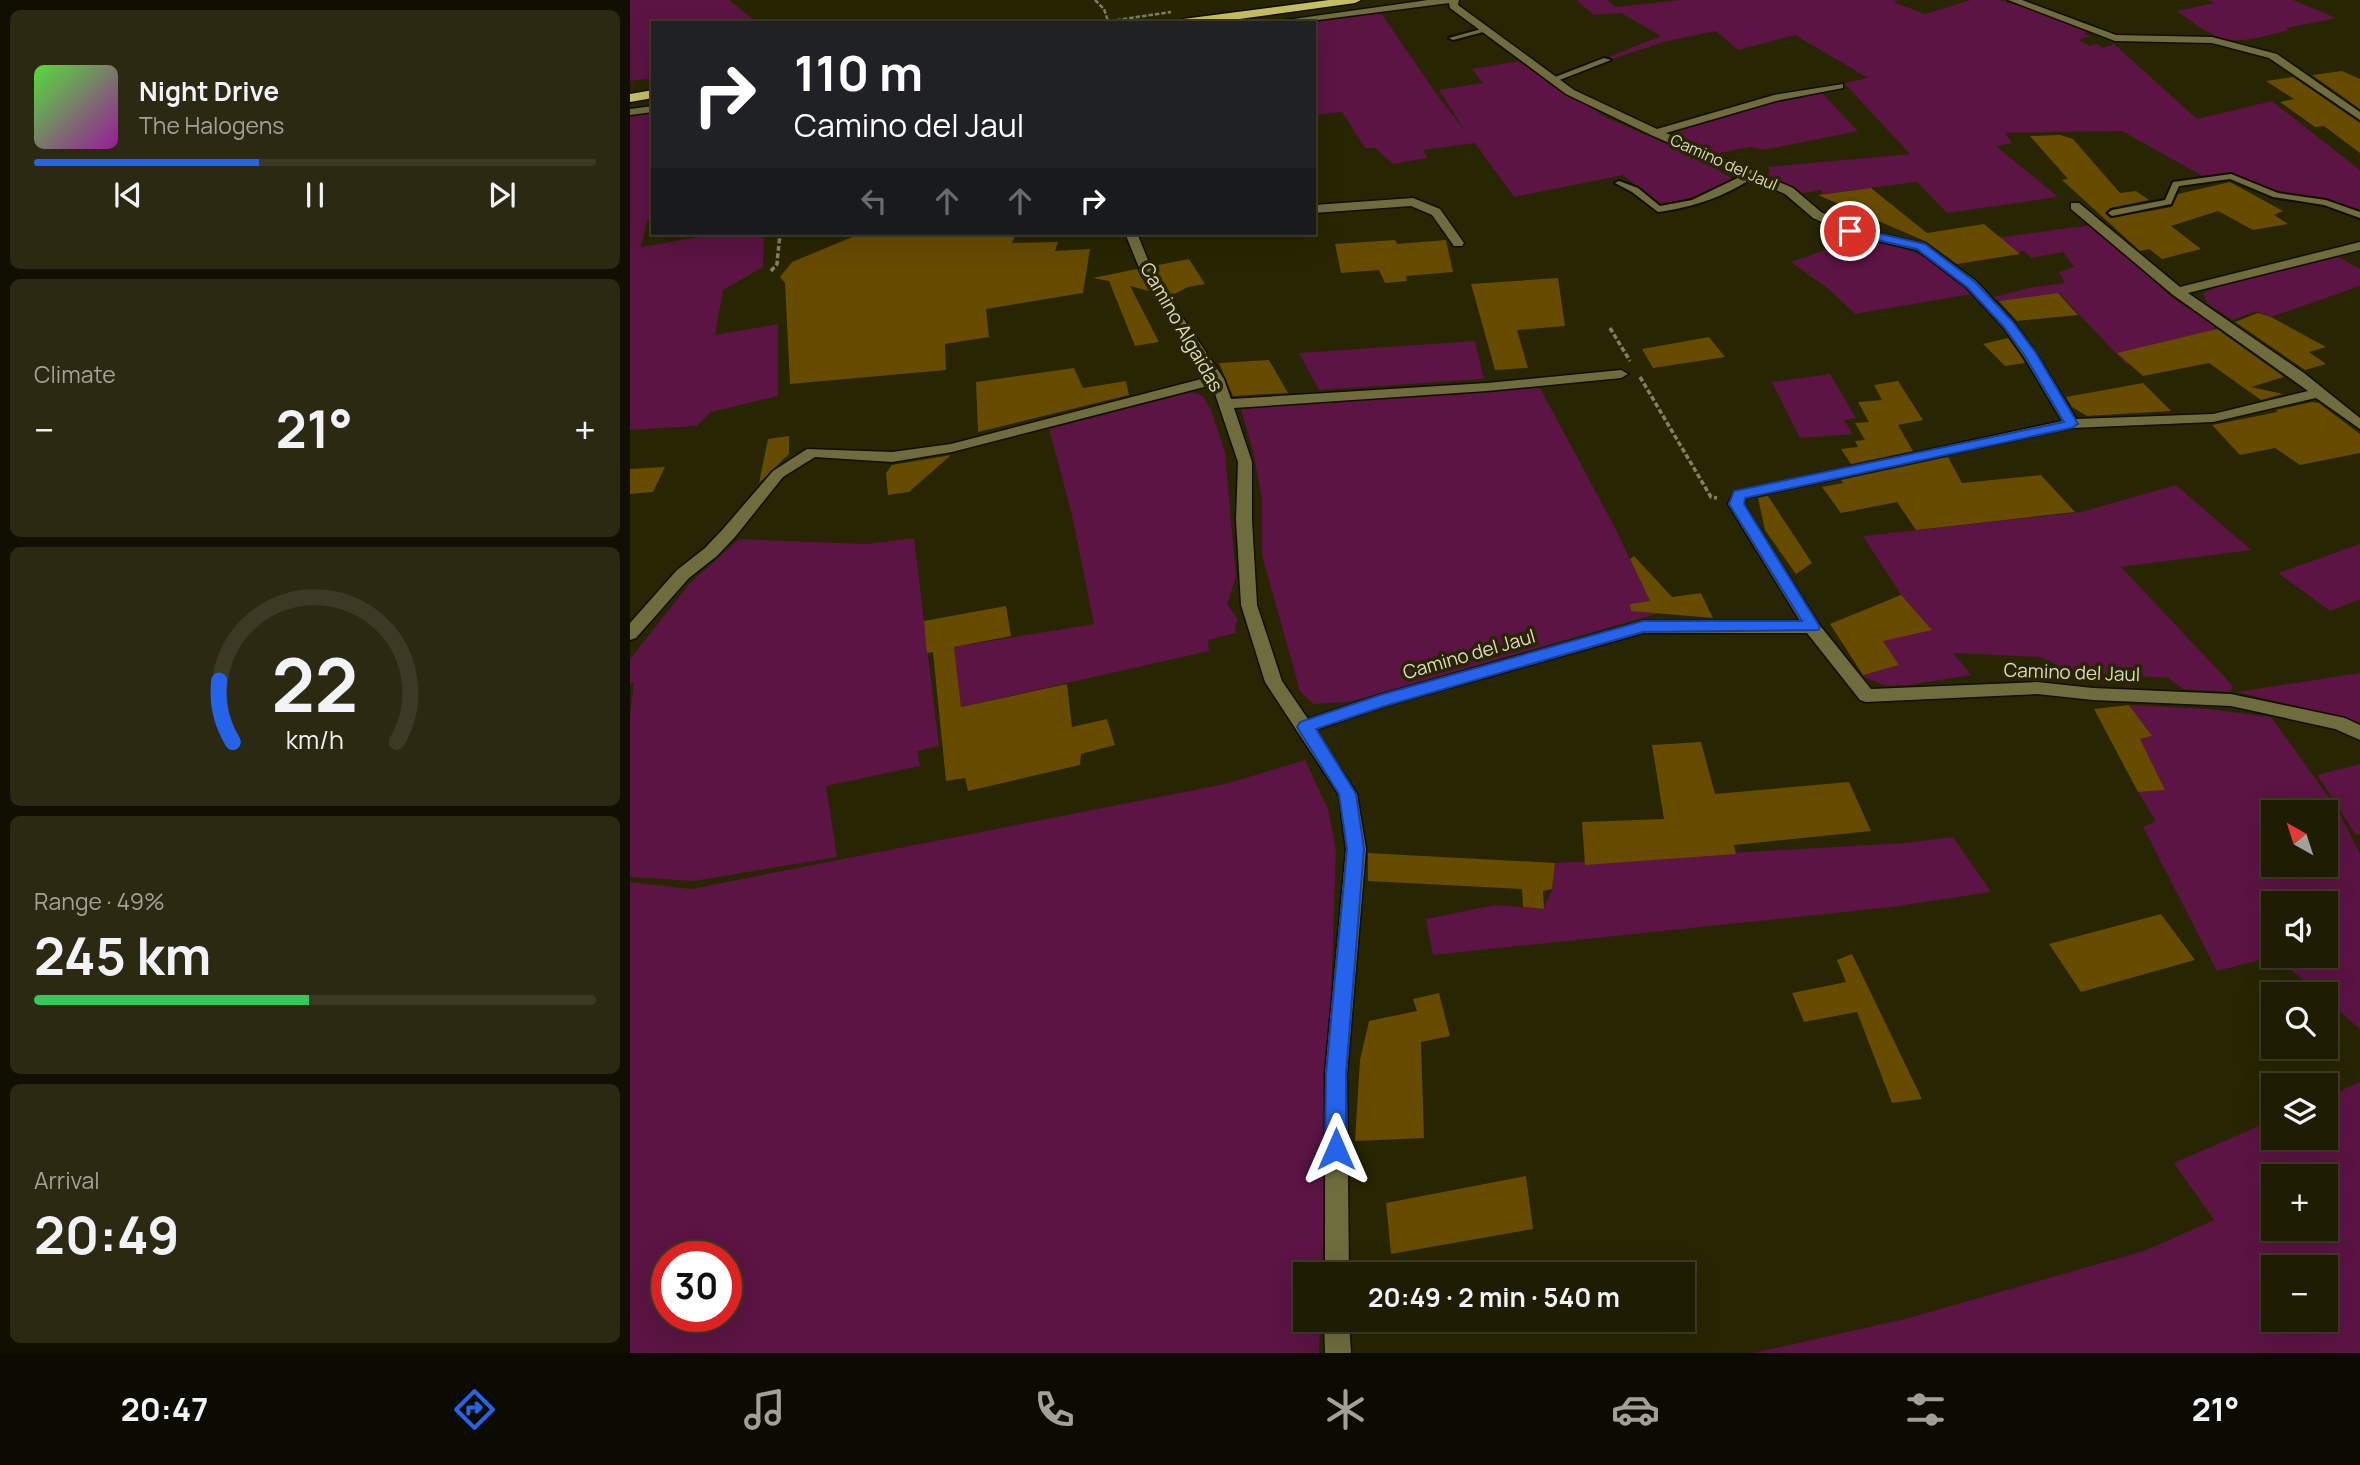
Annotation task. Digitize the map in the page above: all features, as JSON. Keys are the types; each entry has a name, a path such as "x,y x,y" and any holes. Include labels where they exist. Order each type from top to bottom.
{"highway":[{"path":"1198,21 1354,0"},
{"path":"630,98 651,94"}],"street":[{"path":"1286,21 1453,0"},
{"name":"Camino del Jaul","path":"1453,0 1453,6 1570,92 1655,133 1789,191 1817,215 1850,231 1921,247 1971,284 2008,324 2031,356 2071,424"},
{"path":"2013,0 2115,38 2212,40 2273,56 2360,117"},
{"name":"Camino del Jaul","path":"1655,133 1774,98 1839,86"},
{"path":"630,112 651,109"},
{"path":"1316,209 1413,202 1436,212 1458,243"},
{"path":"2075,205 2178,292 2299,376 2360,425"},
{"name":"Camino Algaidas","path":"1132,235 1148,275 1217,379 1245,462 1244,520 1249,605 1274,682 1348,794 1356,849 1336,1074 1337,1262"},
{"path":"2178,292 2360,246"},
{"path":"1225,404 1487,387 1621,374"},
{"path":"630,634 684,574 729,533 778,474 812,452 892,457 953,448 1217,379"},
{"path":"1737,504 1739,495 2071,424 2213,418 2319,393"},
{"name":"Camino del Jaul","path":"1737,504 1812,627 1866,696 2037,688 2093,694 2231,700 2339,723 2360,733"},
{"name":"Camino del Jaul","path":"1306,727 1380,701 1643,627 1812,627"},
{"path":"1337,1332 1338,1353"}],"lane":[{"path":"1453,38 1485,30"},
{"path":"1554,79 1607,60"},
{"path":"1619,183 1634,190 1658,209 1664,209 1692,201 1753,174"},
{"path":"2112,213 2168,202 2176,184 2231,176 2276,195 2326,203 2360,215"}],"path":[{"path":"1095,0 1104,9 1108,21"},
{"path":"771,271 777,264 780,235"},
{"path":"1611,328 1631,362"},
{"path":"1637,373 1711,496 1737,504"}],"shaded area":[{"path":"630,0 729,0 755,21 651,21 651,78 630,81"},
{"path":"1576,0 1607,0 1616,7 1680,0 1897,0 1894,2 1925,14 1971,0 1999,0 2045,13 2089,31 2084,34 2090,36 2078,40 2090,46 2096,44 2104,48 2114,44 2197,119 2272,101 2360,170 2360,212 2279,194 2229,173 2204,177 2122,131 2005,133 2012,143 1996,146 2058,197 1947,213 1917,182 1823,194 1821,190 1804,193 1767,175 1770,172 1767,167 1910,154 1844,83 1868,78 1795,35 1738,50 1716,31 1663,42 1610,60 1606,58 1661,36 1621,13 1594,15"},
{"path":"2208,0 2293,0 2336,18 2286,28 2289,30 2254,38 2229,40 2207,31 2177,11 2214,3"},
{"path":"1381,13 1466,132 1439,90 1483,83 1472,69 1520,61 1605,117 1701,159 1734,180 1683,201 1661,206 1623,175 1514,197 1475,143 1423,150 1428,158 1393,164 1375,148 1365,148 1342,112 1316,115 1316,21"},
{"path":"1821,92 1858,131 1763,150 1750,147 1714,154 1663,133 1775,100"},
{"path":"651,113 651,219 647,220 641,247 711,235 764,235 763,267 723,290 715,335 778,324 778,396 711,412 697,426 630,430 630,116"},
{"path":"2091,225 2174,299 2213,323 2215,330 2154,344 2149,360 2127,365 2059,293 1999,301 1993,297 2065,283 2059,272 2074,267 2063,252 2031,258 2024,251 1983,260 1958,243"},
{"path":"1857,239 1920,254 1944,269 1972,294 1855,314 1830,290 1791,262"},
{"path":"2339,257 2360,269 2360,286 2271,317 2256,311 2233,320 2208,304 2203,293 2221,285"},
{"path":"1475,341 1484,379 1319,390 1299,353"},
{"path":"1830,374 1856,418 1844,420 1853,434 1800,438 1772,382"},
{"path":"1540,388 1614,526 1656,614 1349,702 1313,704 1300,691 1262,555 1262,499 1253,451 1240,406"},
{"path":"1192,392 1203,396 1211,410 1225,452 1236,577 1227,604 1238,620 1236,633 1208,640 1209,651 961,707 954,647 1094,624 1071,511 1049,429"},
{"path":"2176,485 2251,550 2121,567 2233,686 2230,692 2183,689 2168,678 2142,676 2131,685 2082,682 2067,670 2041,657 1953,653 1971,675 1908,685 1886,686 1860,675 1899,665 1862,611 1901,595 1863,536 2081,512"},
{"path":"914,538 939,746 917,751 920,766 826,786 837,857 694,881 630,877 630,715 634,683 630,683 630,659 690,583 739,539 866,544"},
{"path":"2360,544 2360,599 2330,611 2278,573"},
{"path":"2360,673 2360,727 2334,715 2237,692"},
{"path":"2129,705 2209,709 2271,717 2331,800 2261,800 2261,877 2338,877 2338,810 2360,854 2360,1029 2338,1010 2338,982 2305,982 2289,968 2338,968 2338,891 2261,891 2261,960 2217,971 2143,827 2156,821 2138,792 2140,739 2152,736"},
{"path":"1305,760 1328,809 1336,850 1322,1262 1293,1262 1293,1332 1320,1332 1319,1353 630,1353 630,882 691,889 1225,784"},
{"path":"2360,764 2360,834 2356,835 2338,807 2338,800 2333,800 2317,775"},
{"path":"1953,837 1991,892 1892,907 1433,955 1426,919 1495,905 1543,909 1552,889 1555,863 1904,843"},
{"path":"2360,1082 2360,1353 1753,1353 1905,1319 2144,1251 2214,1220 2174,1163 2261,1125 2261,1150 2338,1150 2338,1092"}],"building":[{"path":"2342,71 2360,79 2360,109 2312,75"},
{"path":"2293,77 2360,123 2360,153 2324,126 2315,127 2280,102 2294,99 2266,81"},
{"path":"2060,135 2073,139 2120,193 2136,191 2149,200 2110,208 2105,213 2110,218 2172,207 2178,194 2230,182 2283,211 2274,215 2288,224 2253,230 2218,211 2171,226 2201,249 2162,259 2149,249 2140,251 2062,180 2068,179 2030,136"},
{"path":"1871,188 1927,233 1984,224 2020,254 1957,264 1927,242 1818,195"},
{"path":"857,235 1015,235 1012,243 1058,242 1055,251 1090,249 1083,293 986,309 989,337 945,344 946,370 790,384 785,283 780,277 792,262"},
{"path":"1395,240 1397,244 1446,240 1453,272 1406,276 1407,281 1385,283 1379,270 1341,273 1335,244"},
{"path":"1189,259 1205,284 1188,287 1171,296 1153,266"},
{"path":"1137,269 1149,291 1130,286 1159,342 1135,346 1109,281 1093,278"},
{"path":"1558,278 1565,326 1517,330 1528,368 1495,370 1471,284"},
{"path":"2058,293 2078,315 2017,321 1999,301"},
{"path":"2258,313 2271,317 2326,347 2309,352 2326,364 2305,370 2235,322"},
{"path":"2217,329 2284,377 2251,387 2283,394 2261,400 2209,363 2143,376 2117,353"},
{"path":"1709,337 1725,357 1653,368 1642,349"},
{"path":"2008,338 2025,363 2005,366 1983,344"},
{"path":"1269,360 1288,393 1233,396 1219,363"},
{"path":"1074,368 1083,388 1126,381 1129,395 978,432 976,382"},
{"path":"1898,381 1923,420 1898,425 1913,451 1851,464 1841,449 1858,447 1855,441 1865,440 1855,423 1869,422 1858,402 1882,400 1874,385"},
{"path":"2143,383 2171,411 2087,416 2072,407 2066,397"},
{"path":"2312,402 2319,403 2360,434 2360,453 2300,465 2275,448 2240,455 2212,425 2278,412 2276,410"},
{"path":"789,436 789,454 759,483 768,439"},
{"path":"951,455 909,492 888,495 886,473 892,465"},
{"path":"1948,457 1962,483 2041,475 2075,512 1916,530 1897,502 1841,513 1822,487 1843,483 1841,480"},
{"path":"665,467 653,492 630,494 630,469"},
{"path":"1768,496 1812,563 1796,574 1765,530 1758,498"},
{"path":"1634,556 1672,597 1701,593 1713,618 1631,611 1630,604 1650,601 1630,559"},
{"path":"1901,595 1932,630 1883,641 1899,665 1863,675 1830,624"},
{"path":"1006,606 1011,636 954,647 961,707 1067,684 1072,727 1107,719 1115,745 1081,754 1080,765 968,791 965,778 946,781 933,652 927,653 924,621"},
{"path":"2129,705 2152,736 2140,739 2165,790 2138,792 2094,709"},
{"path":"1701,742 1715,794 1849,782 1871,831 1734,845 1736,854 1585,865 1582,822 1664,819 1652,745"},
{"path":"1368,853 1555,863 1552,889 1543,891 1544,909 1523,907 1522,889 1368,881"},
{"path":"2161,914 2195,960 2081,992 2049,944"},
{"path":"1852,954 1922,1099 1892,1103 1857,1012 1804,1022 1792,993 1846,982 1837,960"},
{"path":"1439,993 1450,1036 1421,1042 1424,1138 1355,1141 1360,1060 1369,1021 1417,1011 1413,999"},
{"path":"1526,1176 1533,1229 1391,1254 1386,1203"}],"route":[{"path":"1336,1149 1336,1074 1356,849 1348,794 1306,727 1380,701 1643,627 1812,627 1737,504 1739,495 2071,424 2031,356 2008,324 1971,284 1921,247 1850,231"}]}
